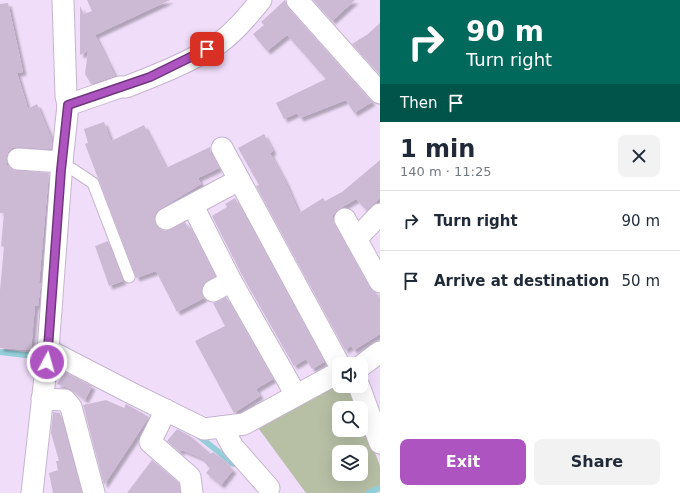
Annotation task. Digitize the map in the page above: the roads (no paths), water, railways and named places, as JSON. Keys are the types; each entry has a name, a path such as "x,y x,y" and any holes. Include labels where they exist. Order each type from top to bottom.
{"street":[{"path":"32,493 48,350 61,166 68,105 66,96 63,0"},
{"path":"68,105 144,80 207,49 218,43 236,28 261,0"},
{"path":"297,0 340,46 380,93"},
{"path":"222,148 335,357"},
{"path":"18,159 61,166"},
{"path":"166,218 193,206 239,180"},
{"path":"193,206 296,395"},
{"path":"356,239 380,214"},
{"path":"345,219 380,282"},
{"path":"213,291 232,280"},
{"path":"48,350 204,429 244,424 332,376"},
{"path":"368,361 380,352"},
{"path":"362,393 380,443"},
{"path":"42,399 65,400 71,407 94,493"},
{"path":"166,410 150,442 190,477 192,493"},
{"path":"222,427 233,447 269,488"}],"lane":[{"path":"61,166 72,169 93,183 129,277"}],"waterway":[{"path":"0,352 34,356 43,352"},
{"path":"196,434 234,464"},
{"path":"368,493 380,488"}]}
